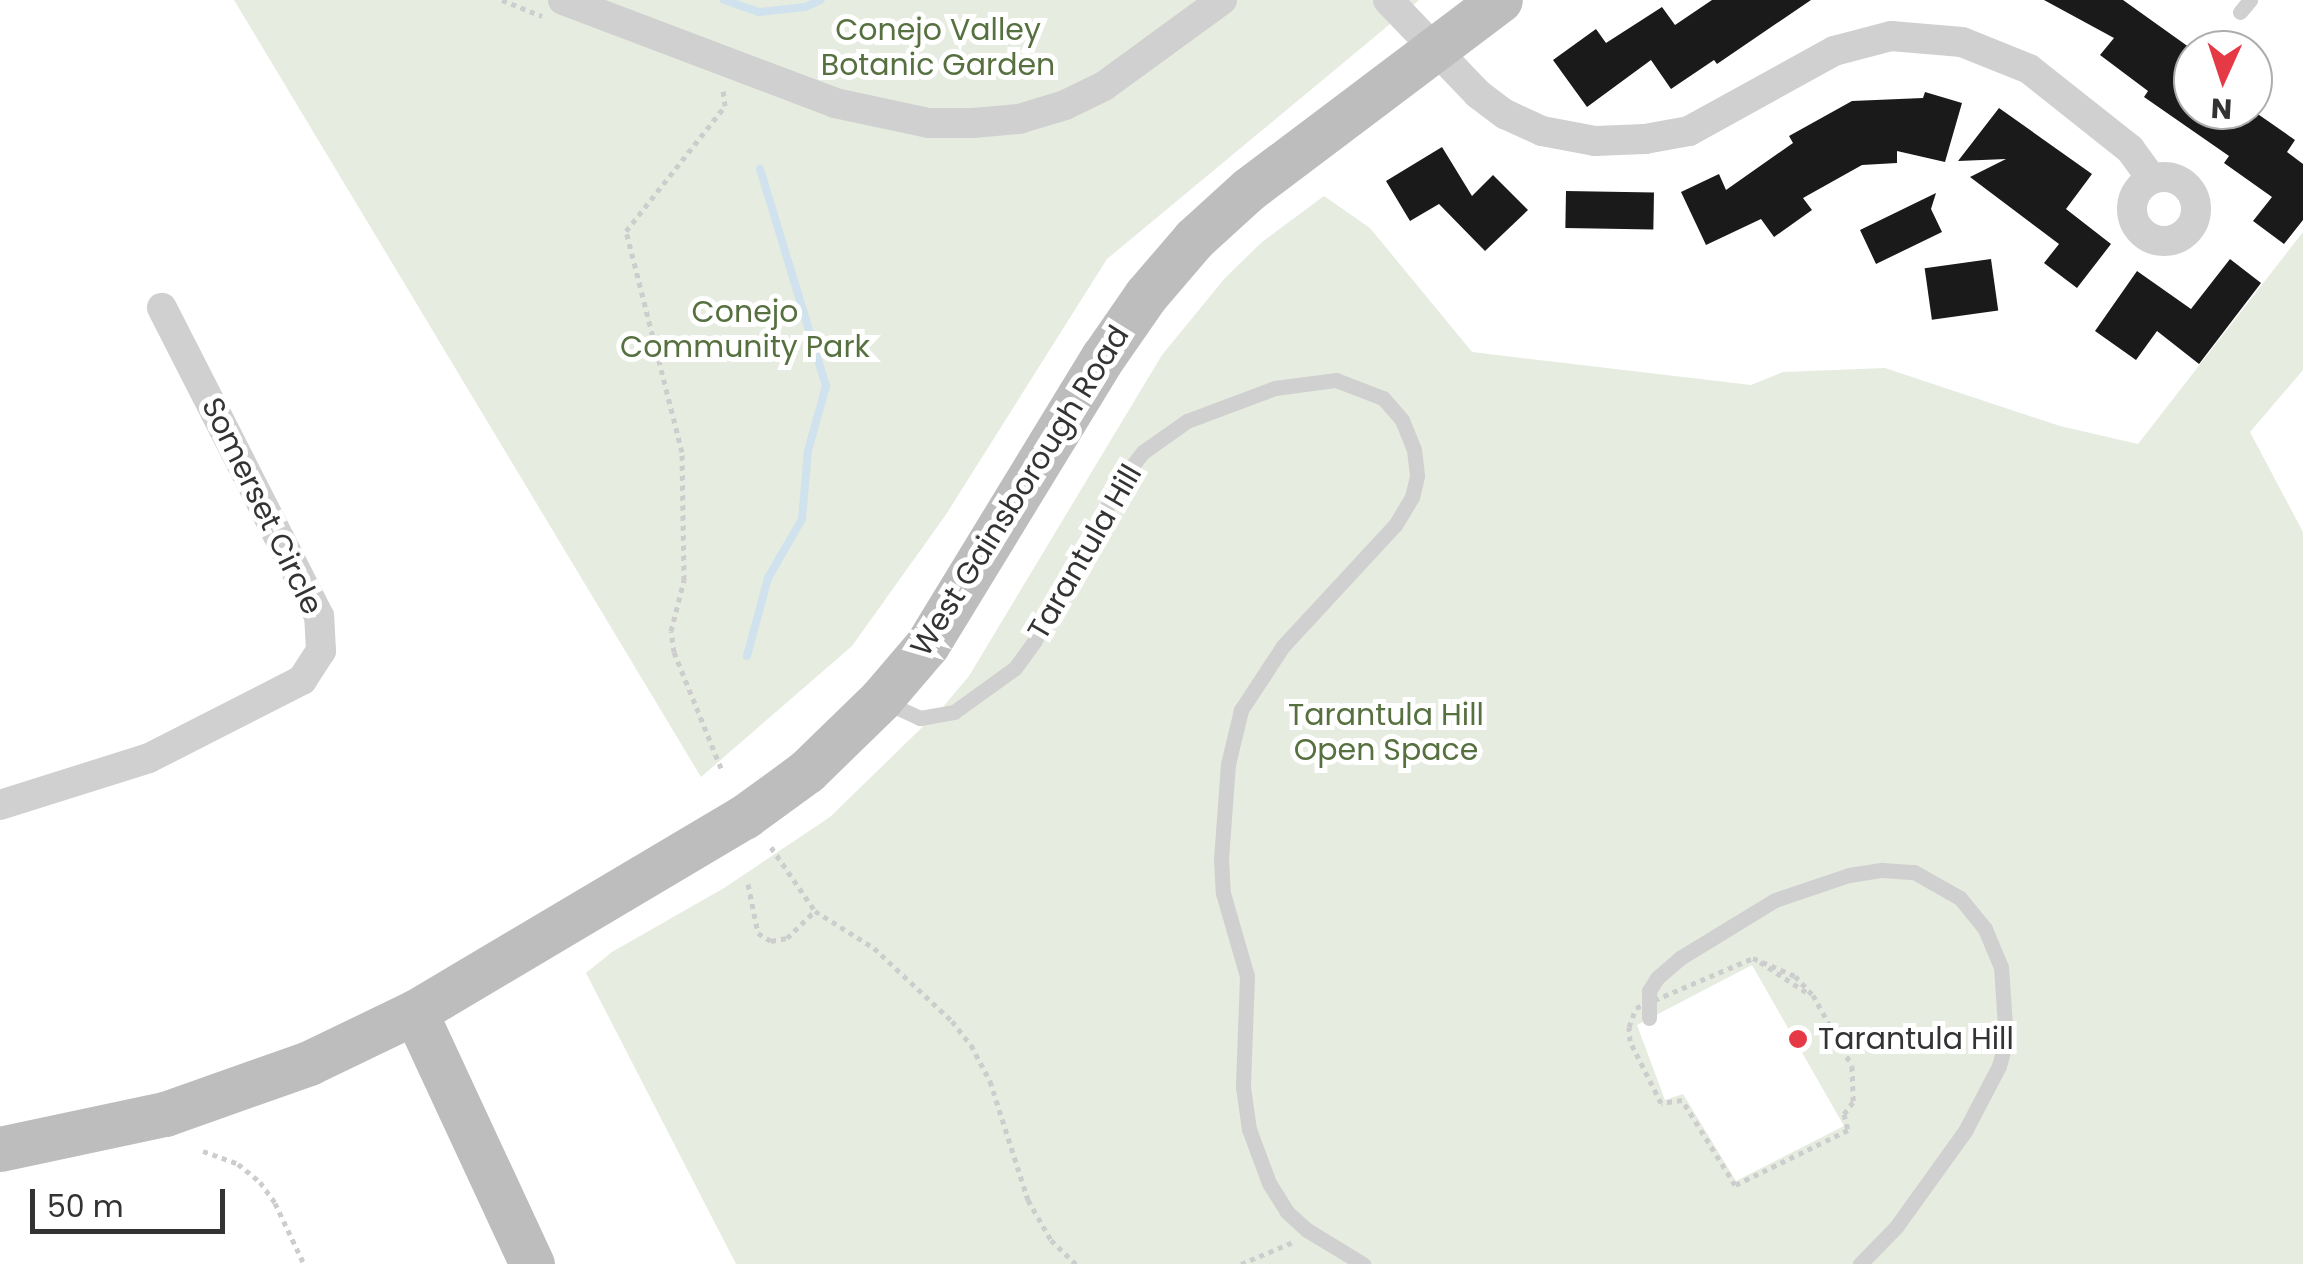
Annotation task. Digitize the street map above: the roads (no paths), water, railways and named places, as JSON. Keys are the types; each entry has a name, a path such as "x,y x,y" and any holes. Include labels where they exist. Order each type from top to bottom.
{"street":[{"path":"557,10 836,102 928,123 1020,119 1064,106 1104,86 1222,0"},
{"path":"1388,0 1478,94 1504,114 1542,132 1595,141 1646,140 1688,131 1834,50 1891,36 1962,42 2029,70 2084,108 2130,149 2152,179"},
{"name":"West Gainsborough Road","path":"0,1149 164,1114 310,1063 399,1020 744,817 806,771 880,700 955,603 1102,357 1146,295 1194,240 1248,189 1500,0"},
{"name":"Somerset Circle","path":"0,804 149,758 302,680 321,651 319,616 162,308"},
{"path":"399,1020 532,1264"}],"lane":[{"name":"Tarantula Hill","path":"880,700 920,718 954,712 1015,668 1035,640 1121,480 1143,452 1187,422 1275,388 1336,380 1383,398 1402,420 1414,450 1417,476 1412,498 1394,525 1283,646 1256,683 1241,710 1228,764 1223,893 1248,976 1243,1087 1250,1130 1269,1183 1287,1212 1307,1230 1363,1264"},
{"path":"1649,1009 1657,978 1680,958 1742,917 1810,886 1849,876 1902,871 1933,880 1960,898 1985,929 2001,966 2006,1040 1999,1066 1965,1131 1896,1227 1860,1264"}],"waterway":[{"path":"724,0 759,12 805,7 821,0"},
{"path":"747,656 768,578 802,519 808,451 826,386 760,169"}],"place":[{"name":"Tarantula Hill","path":"1798,1039"}],"park label":[{"name":"Conejo Valley Botanic Garden","path":"938,47"},
{"name":"Conejo Community Park","path":"745,329"},
{"name":"Tarantula Hill Open Space","path":"1386,732"}]}
